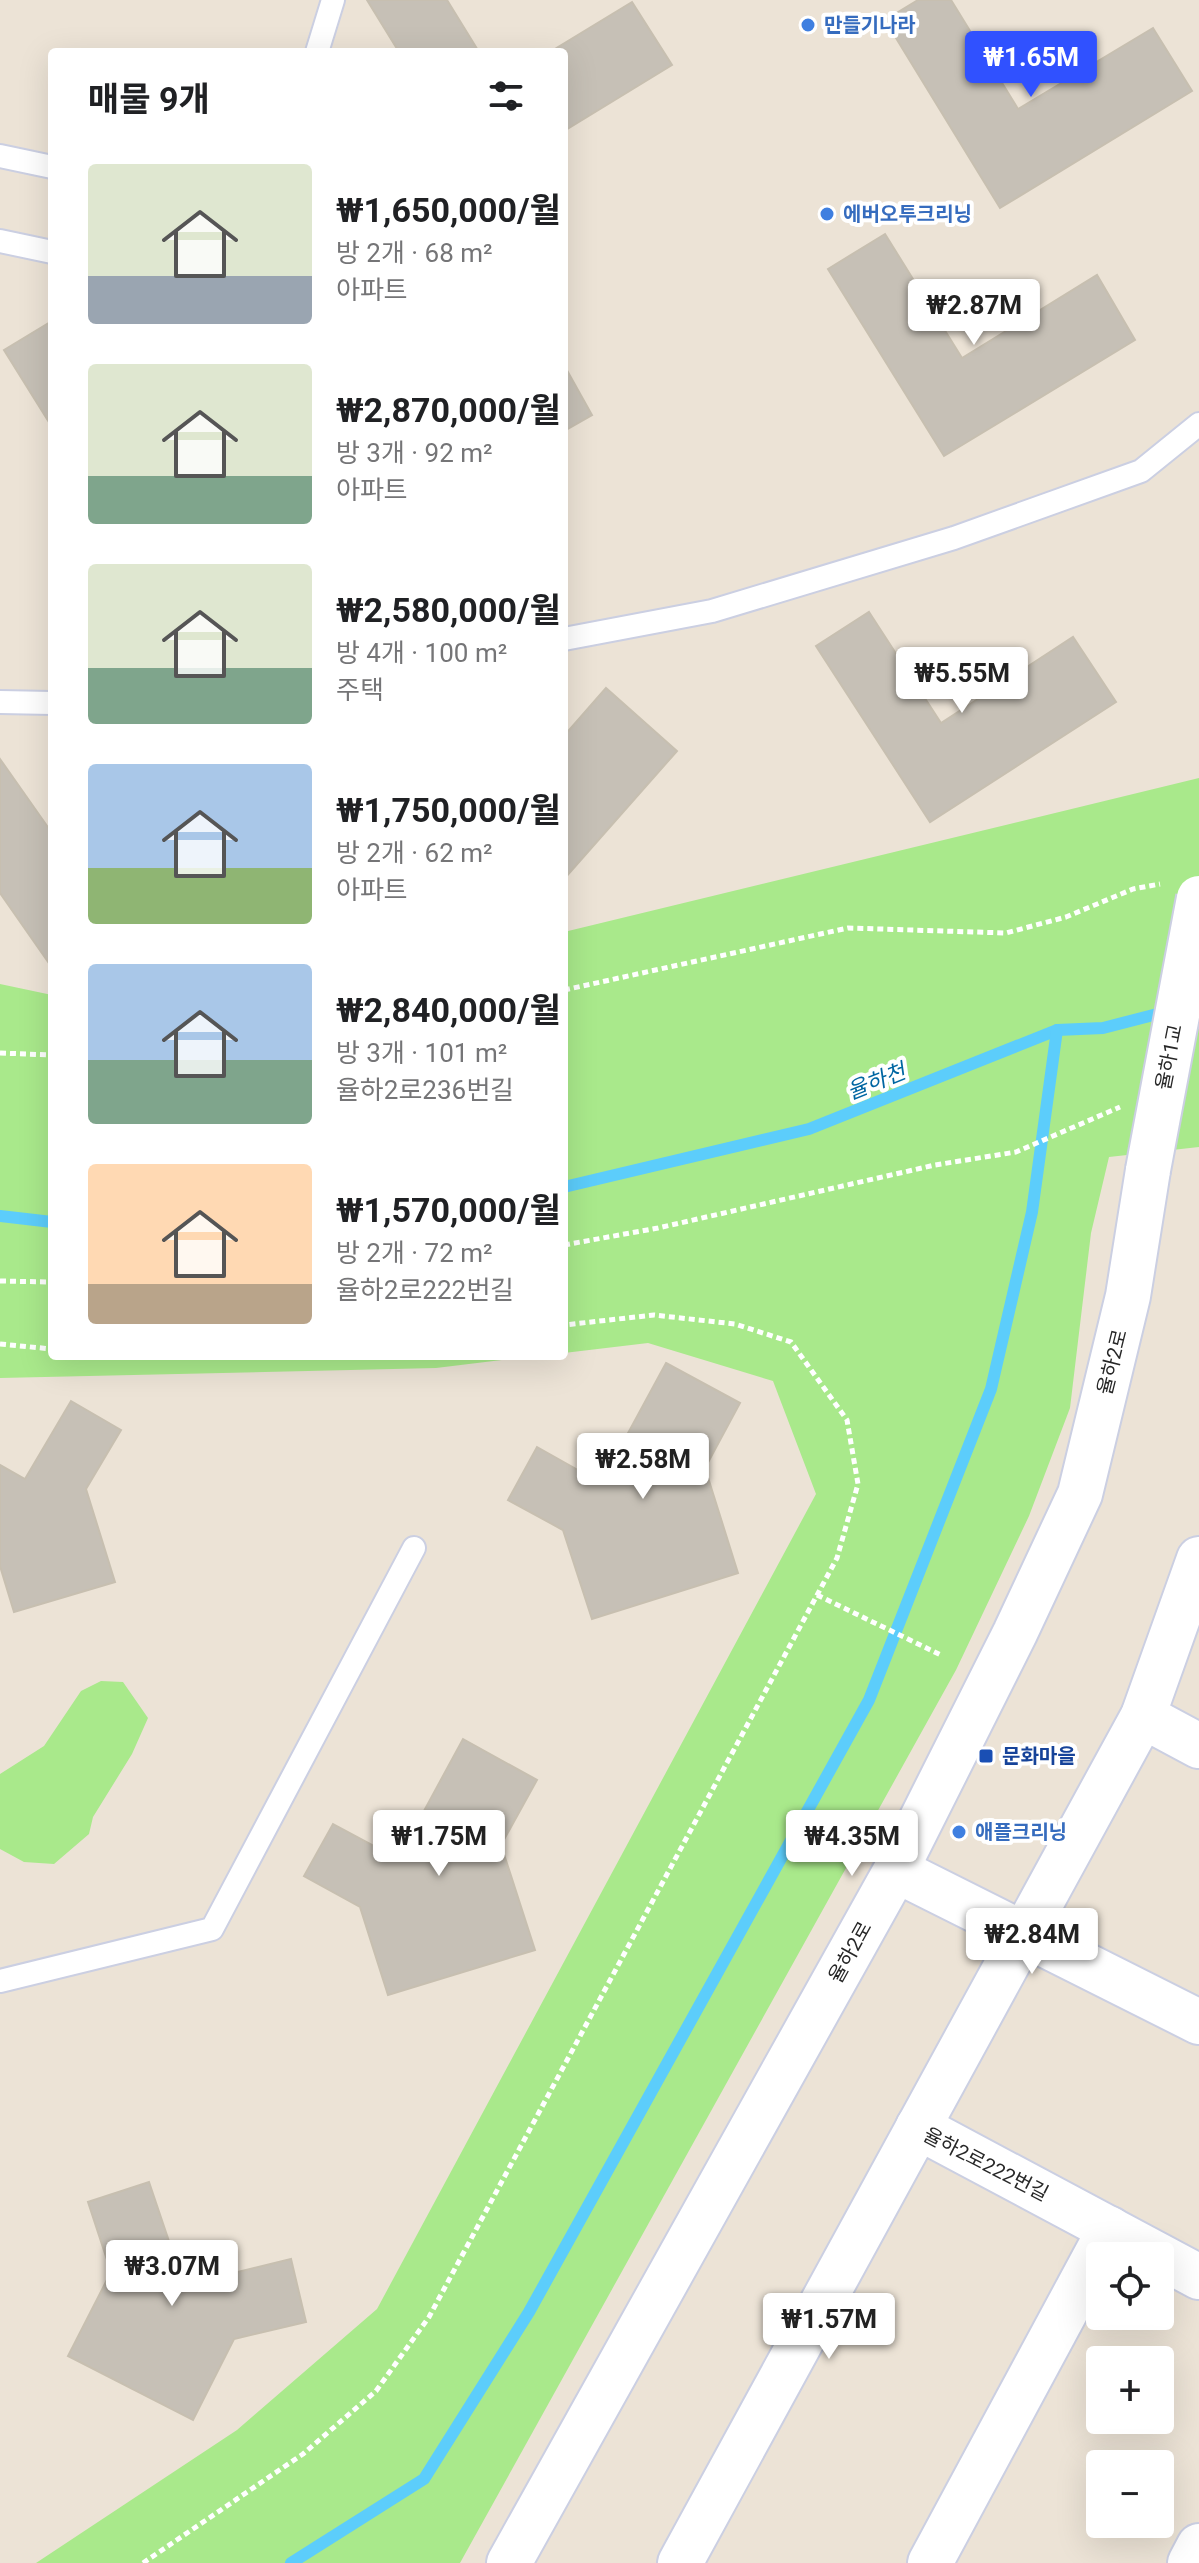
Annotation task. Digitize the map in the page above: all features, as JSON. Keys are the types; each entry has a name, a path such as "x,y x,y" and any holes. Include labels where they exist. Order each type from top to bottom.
{"street":[{"name":"율하1교","path":"1148,1170 1186,890"},
{"name":"율하2로","path":"509,2563 896,1870 1015,1633 1080,1494 1128,1296 1148,1170"},
{"path":"918,2127 1143,1716 1199,1559"},
{"path":"1143,1716 1199,1746"},
{"path":"896,1870 1199,2022"},
{"name":"율하2로222번길","path":"680,2563 918,2127 1199,2277"},
{"path":"930,2563 1110,2229"},
{"path":"1190,2563 1199,2546"}],"lane":[{"path":"318,48 333,0"},
{"path":"0,156 48,166"},
{"path":"0,241 48,251"},
{"path":"568,638 712,611 954,538 1141,471 1199,424"},
{"path":"0,702 48,703"},
{"path":"0,1981 212,1929 414,1548"}],"path":[{"path":"568,989 848,928 1006,933 1066,917 1133,889 1186,890"},
{"path":"0,1053 48,1055"},
{"path":"568,1244 658,1228 935,1165 1016,1152 1070,1126"},
{"path":"0,1281 48,1282"},
{"path":"143,2563 303,2454 376,2391 420,2329 837,1558 858,1484 847,1420 791,1342 735,1324 654,1315 568,1325"},
{"path":"0,1344 48,1349"},
{"path":"817,1595 943,1656"}],"green space":[{"path":"1199,778 1199,1147 1109,1157 1091,1233 1070,1408 1029,1516 956,1670 460,2563 36,2563 237,2430 377,2309 816,1494 773,1381 648,1343 568,1353 568,931"},
{"path":"0,984 48,994 48,1360 503,1360 436,1368 0,1378"},
{"path":"101,1681 123,1682 148,1718 132,1754 93,1817 89,1834 54,1864 24,1862 0,1849 0,1774 44,1746 81,1691"}],"building":[{"path":"367,0 447,0 477,48 397,48"},
{"path":"918,0 951,0 1018,109 1153,28 1192,91 1000,208 885,20"},
{"path":"632,2 672,65 568,129 568,48 557,48"},
{"path":"885,234 962,358 1097,275 1135,340 944,456 828,269"},
{"path":"48,323 48,421 4,350"},
{"path":"568,372 592,415 568,429"},
{"path":"869,612 941,723 1073,637 1116,702 930,822 816,646"},
{"path":"606,688 677,751 568,874 568,731"},
{"path":"0,759 48,827 48,962 0,893"},
{"path":"666,1363 740,1403 705,1468 738,1573 592,1619 563,1530 508,1500 537,1447 601,1483"},
{"path":"71,1401 121,1430 86,1489 115,1582 14,1612 0,1566 0,1465 25,1479"},
{"path":"463,1739 537,1780 501,1845 535,1950 388,1995 360,1907 304,1876 333,1824 398,1859"},
{"path":"149,2182 176,2262 209,2279 291,2259 306,2322 234,2339 193,2420 68,2356 111,2272 88,2202"}],"waterway":[{"name":"율하천","path":"568,1186 809,1129 1057,1030 1103,1028 1169,1011"},
{"path":"291,2563 424,2479 529,2312 869,1700 991,1389 1032,1212 1057,1030"},
{"name":"율하천","path":"0,1216 48,1222"}],"place":[{"name":"만들기나라","path":"808,25"},
{"name":"에버오투크리닝","path":"827,214"},
{"name":"문화마을","path":"986,1756"},
{"name":"애플크리닝","path":"959,1832"}]}
